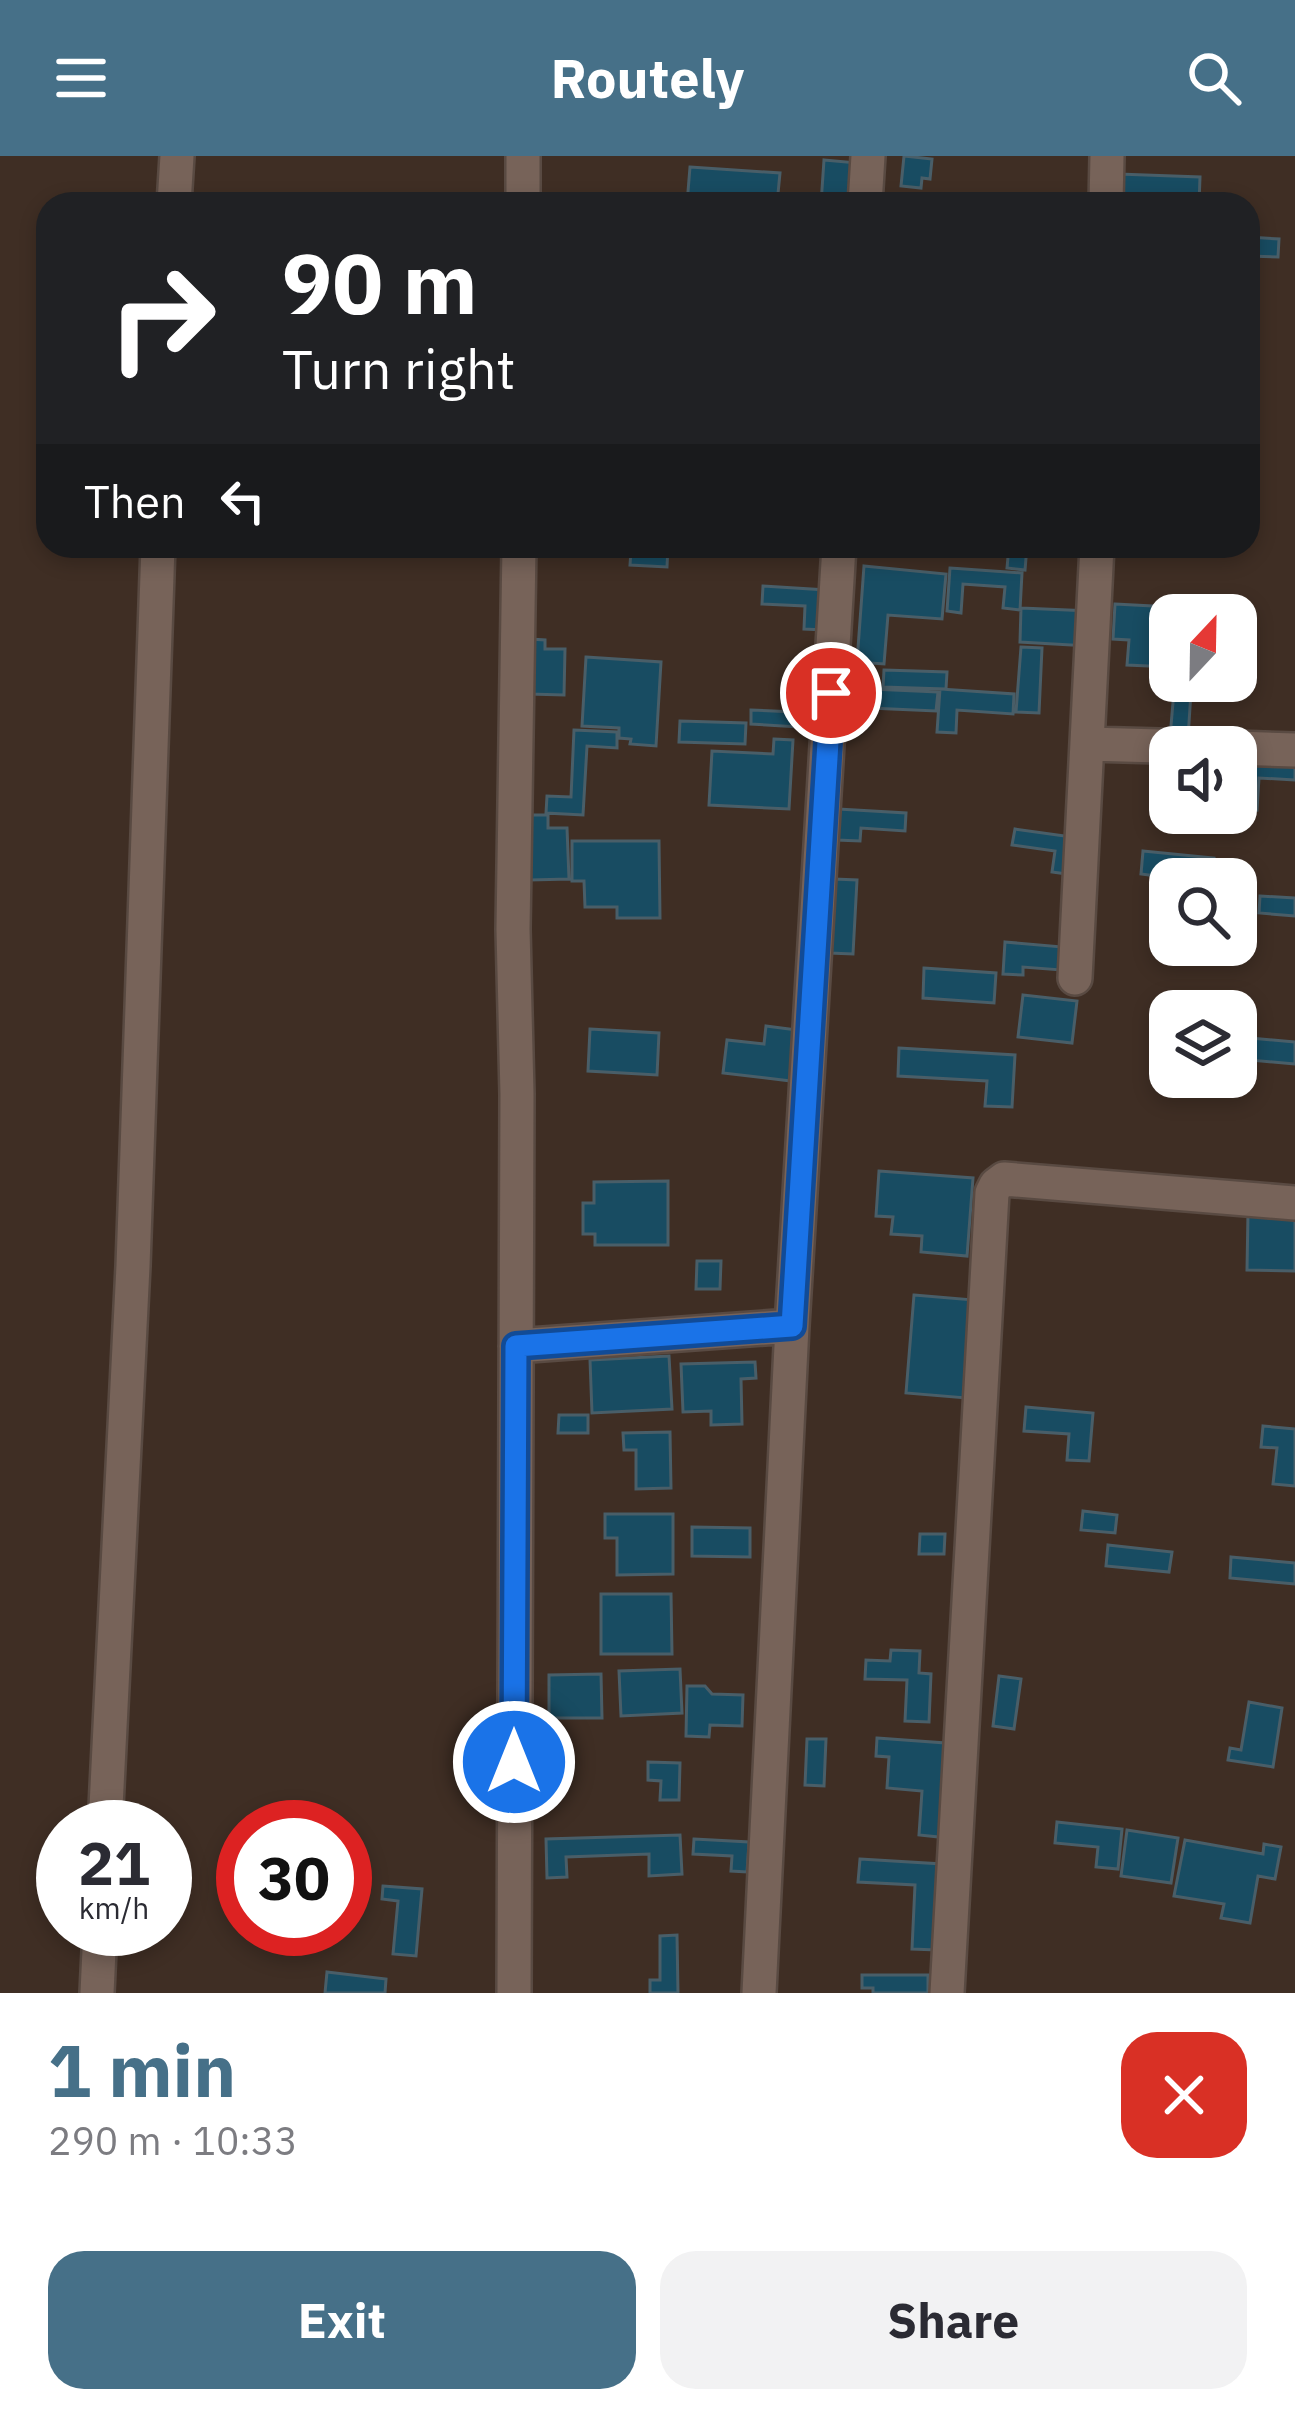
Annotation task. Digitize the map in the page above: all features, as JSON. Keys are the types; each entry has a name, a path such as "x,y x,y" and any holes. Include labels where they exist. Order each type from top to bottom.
{"street":[{"path":"176,192 177,156"},
{"path":"523,156 523,192"},
{"path":"866,192 868,156"},
{"path":"1106,192 1107,156"},
{"path":"106,1800 134,1266 158,558"},
{"path":"514,1993 517,1094 513,929 519,558"},
{"path":"759,1993 792,1326 838,558"},
{"path":"1075,978 1096,558"},
{"path":"1088,744 1149,746"},
{"path":"1257,749 1295,750"},
{"path":"947,1993 992,1193 1004,1179 1295,1203"},
{"path":"516,1346 792,1326"},
{"path":"97,1993 99,1956"}],"building":[{"path":"904,156 932,159 930,179 922,178 921,188 901,186"},
{"path":"824,160 858,163 855,192 822,192"},
{"path":"690,167 780,173 778,192 688,192"},
{"path":"1118,174 1200,177 1199,192 1117,192"},
{"path":"1260,238 1279,239 1278,257 1260,256"},
{"path":"630,558 667,558 667,567 630,565"},
{"path":"1008,558 1026,558 1025,570 1007,568"},
{"path":"864,566 946,574 942,619 888,615 884,664 857,662"},
{"path":"950,568 1022,573 1020,610 1003,608 1005,587 963,584 961,613 947,611"},
{"path":"763,586 826,590 824,630 804,629 805,606 762,604"},
{"path":"1115,604 1149,606 1149,666 1127,665 1129,640 1113,639"},
{"path":"1021,608 1090,611 1088,646 1020,642"},
{"path":"530,639 545,640 545,649 565,649 564,695 529,694"},
{"path":"1021,647 1042,648 1039,713 1016,712"},
{"path":"586,657 661,662 656,746 630,744 631,739 619,738 619,728 582,726"},
{"path":"884,670 947,672 946,689 883,687"},
{"path":"871,689 938,692 936,711 870,708"},
{"path":"940,689 1014,694 1013,714 957,710 956,733 937,732"},
{"path":"1173,702 1190,702 1189,726 1171,726"},
{"path":"751,710 816,717 815,728 751,724"},
{"path":"680,721 746,723 745,744 679,742"},
{"path":"574,730 617,732 617,748 587,746 583,815 546,813 547,796 571,797"},
{"path":"774,739 793,740 789,809 709,805 712,751 773,754"},
{"path":"1257,758 1295,760 1295,780 1259,778 1257,810"},
{"path":"838,809 906,813 905,831 861,828 860,841 837,840"},
{"path":"529,815 548,815 548,828 567,828 569,879 530,880"},
{"path":"1015,829 1072,837 1067,874 1052,872 1055,851 1012,845"},
{"path":"572,841 659,841 660,918 617,918 617,907 585,907 584,881 572,881"},
{"path":"1143,851 1214,858 1149,858 1149,875 1141,874"},
{"path":"834,879 857,880 853,954 830,953"},
{"path":"1260,896 1295,898 1295,916 1259,913"},
{"path":"1005,942 1063,947 1061,970 1023,967 1023,975 1003,974"},
{"path":"924,968 996,973 994,1003 923,998"},
{"path":"1023,995 1077,1001 1072,1043 1018,1037"},
{"path":"766,1026 797,1030 791,1081 723,1073 727,1040 764,1044"},
{"path":"590,1029 659,1033 657,1075 588,1071"},
{"path":"1257,1039 1295,1042 1295,1064 1257,1061"},
{"path":"899,1048 1015,1055 1012,1107 985,1106 987,1081 898,1076"},
{"path":"879,1171 973,1178 967,1256 921,1252 922,1236 891,1234 893,1217 876,1216"},
{"path":"668,1181 668,1245 595,1245 595,1234 583,1234 583,1203 594,1203 594,1182"},
{"path":"1248,1213 1295,1214 1295,1271 1247,1270"},
{"path":"697,1261 721,1261 720,1289 696,1289"},
{"path":"914,1295 974,1300 966,1398 906,1393"},
{"path":"669,1356 672,1409 592,1413 590,1360"},
{"path":"755,1362 756,1378 741,1379 742,1424 711,1425 711,1411 683,1412 681,1364"},
{"path":"1026,1407 1093,1413 1089,1461 1067,1460 1069,1434 1024,1431"},
{"path":"559,1415 588,1415 588,1433 558,1433"},
{"path":"1263,1426 1295,1429 1295,1486 1273,1484 1277,1448 1261,1447"},
{"path":"670,1432 671,1488 636,1489 636,1450 624,1450 623,1433"},
{"path":"1083,1511 1117,1515 1115,1533 1081,1530"},
{"path":"605,1514 673,1514 673,1574 617,1575 617,1538 605,1538"},
{"path":"692,1527 750,1528 750,1557 692,1556"},
{"path":"920,1534 945,1534 944,1554 919,1554"},
{"path":"1108,1545 1172,1552 1169,1572 1106,1566"},
{"path":"1231,1557 1295,1563 1295,1584 1230,1578"},
{"path":"601,1594 671,1594 672,1654 601,1654"},
{"path":"891,1650 920,1651 919,1673 931,1674 929,1722 905,1721 907,1680 865,1679 866,1660 890,1661"},
{"path":"680,1669 682,1713 621,1716 619,1671"},
{"path":"601,1674 602,1718 549,1718 549,1675"},
{"path":"999,1676 1021,1679 1014,1729 993,1726"},
{"path":"687,1686 705,1686 712,1694 743,1695 742,1726 710,1725 709,1737 686,1736"},
{"path":"1249,1702 1282,1708 1273,1767 1228,1760 1230,1748 1241,1750"},
{"path":"877,1738 945,1743 939,1837 919,1835 922,1791 887,1788 889,1757 876,1756"},
{"path":"807,1739 826,1739 824,1786 805,1785"},
{"path":"648,1762 680,1763 679,1800 660,1800 661,1781 648,1780"},
{"path":"1057,1822 1122,1829 1118,1869 1096,1867 1098,1847 1055,1843"},
{"path":"1127,1830 1178,1838 1171,1883 1121,1876"},
{"path":"680,1835 682,1874 649,1876 649,1854 566,1857 567,1877 547,1878 546,1839"},
{"path":"694,1839 749,1842 747,1872 731,1871 732,1856 693,1854"},
{"path":"1185,1840 1263,1854 1264,1844 1281,1847 1275,1879 1258,1876 1250,1923 1221,1918 1224,1904 1174,1896"},
{"path":"860,1859 942,1864 937,1950 912,1949 915,1885 858,1882"},
{"path":"383,1886 422,1889 416,1956 393,1954 398,1901 382,1899"},
{"path":"677,1935 678,1993 650,1993 650,1980 660,1980 660,1936"},
{"path":"327,1972 386,1979 385,1993 325,1993"},
{"path":"862,1975 928,1975 928,1993 873,1993 873,1988 862,1988"}],"route":[{"path":"514,1762 516,1346 792,1326 831,693"}]}
